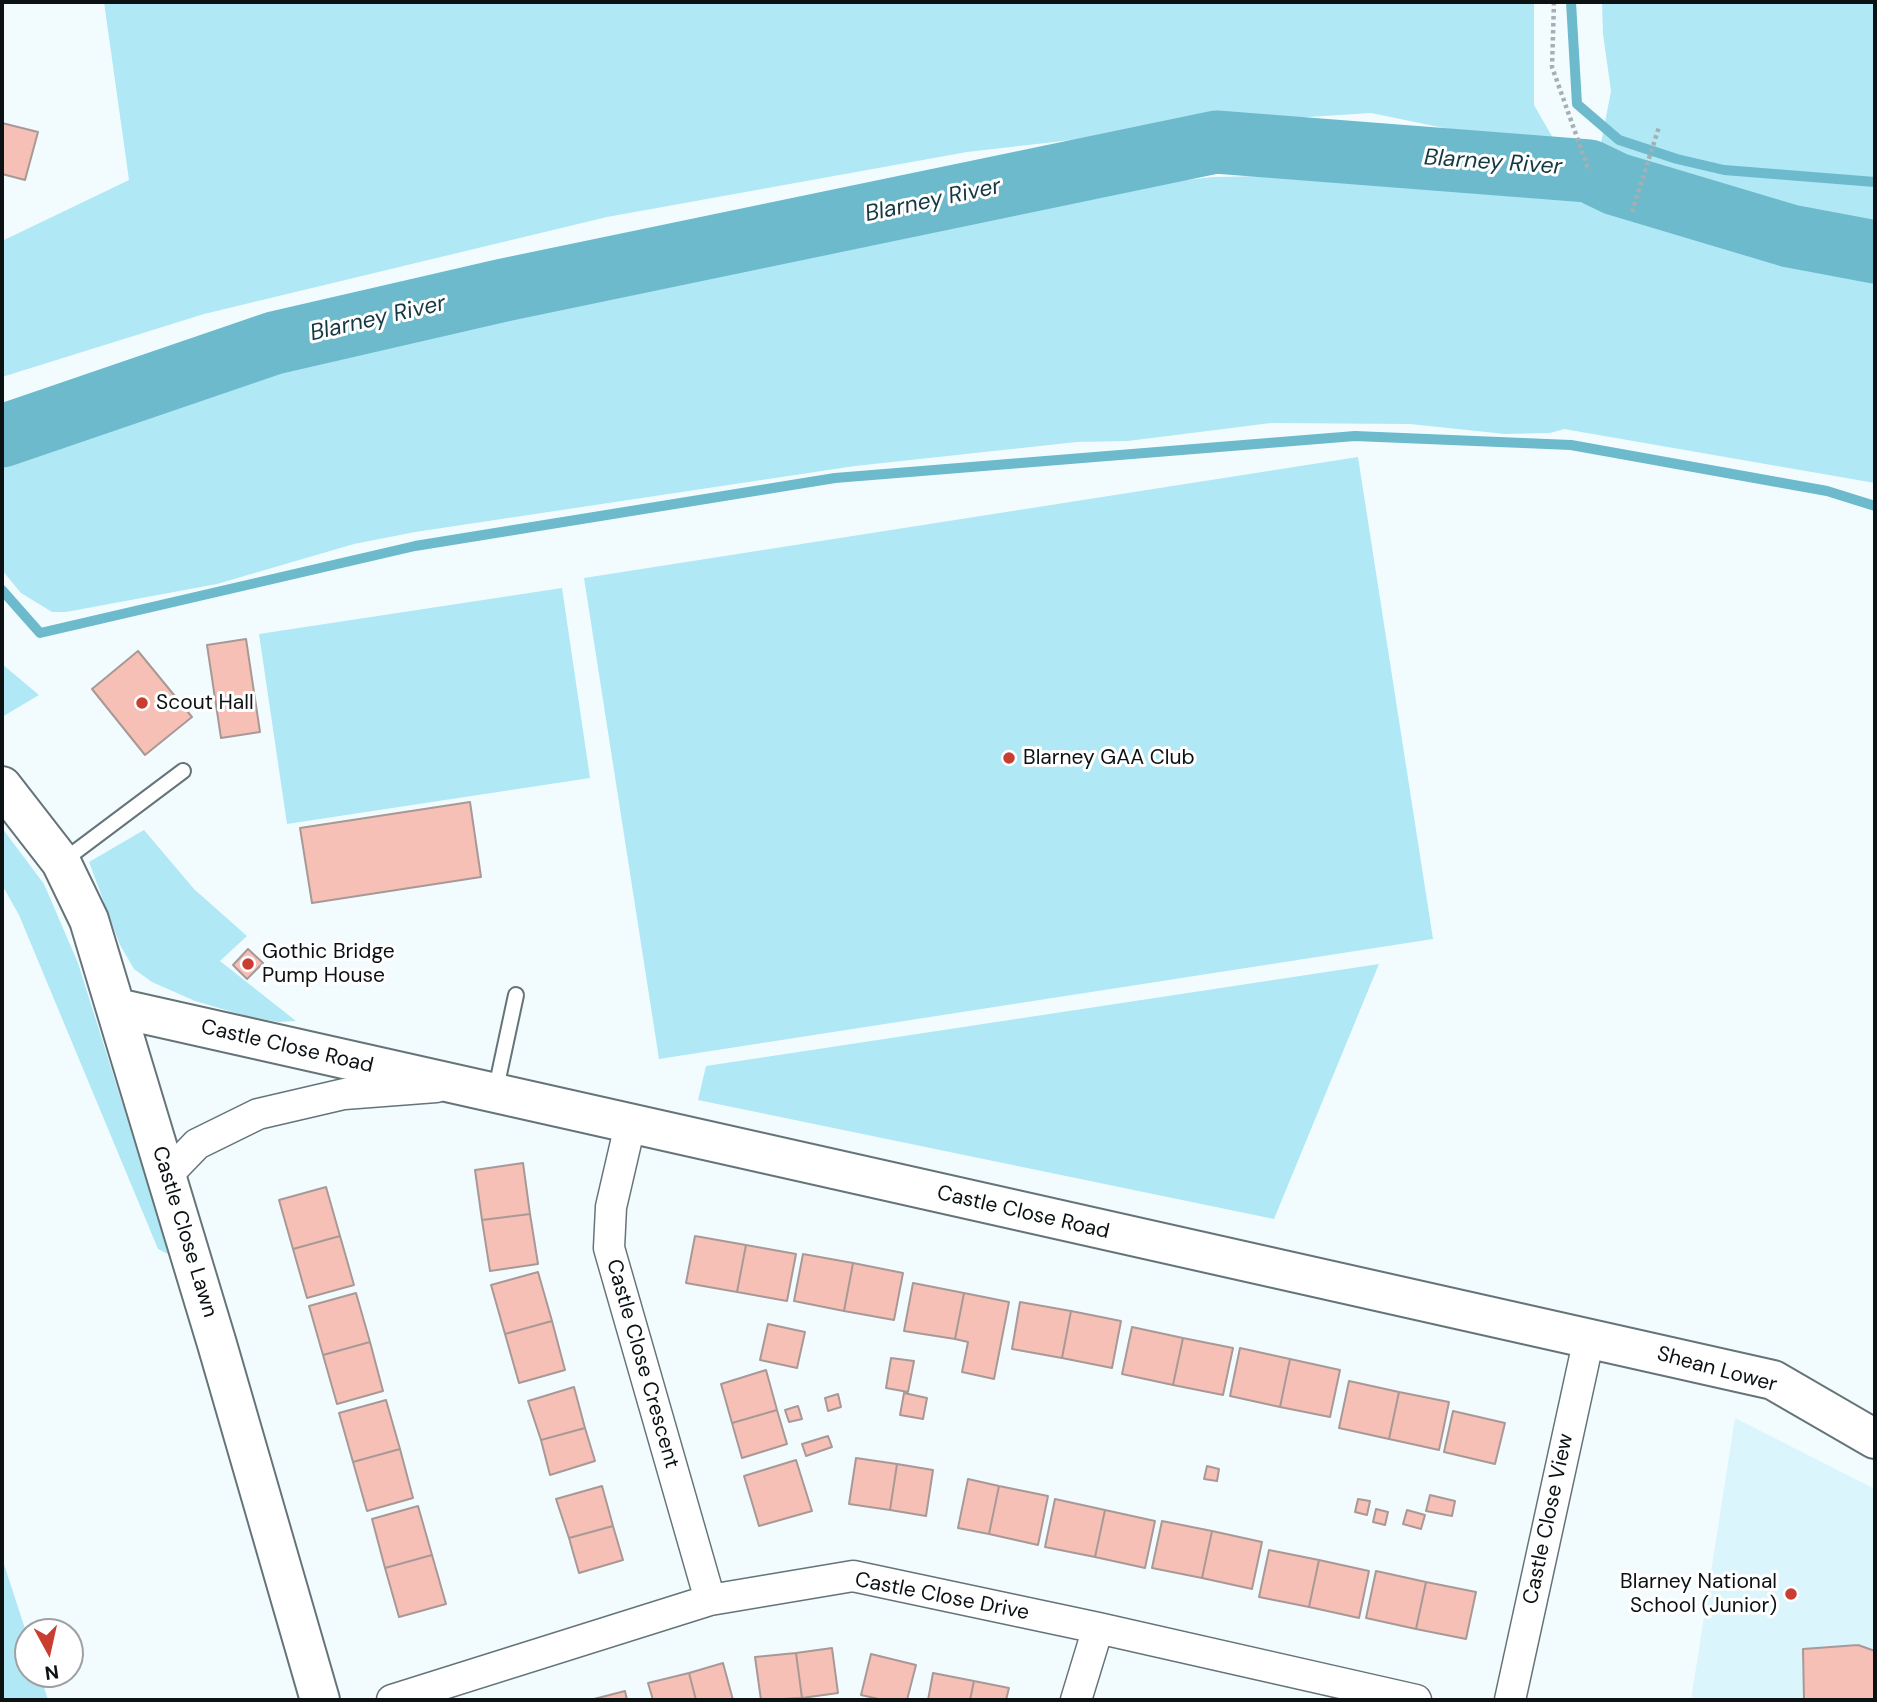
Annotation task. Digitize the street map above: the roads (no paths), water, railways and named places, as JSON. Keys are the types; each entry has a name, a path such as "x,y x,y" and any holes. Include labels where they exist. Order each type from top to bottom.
{"street":[{"name":"Castle Close Lawn","path":"2,786 61,862 89,920 167,1175 320,1700"},
{"name":"Castle Close Road","path":"117,1008 1590,1338"},
{"name":"Castle Close Road","path":"167,1175 197,1144 258,1114 344,1094 458,1086"},
{"name":"Castle Close Crescent","path":"630,1125 611,1207 609,1248 710,1600"},
{"name":"Shean Lower","path":"1590,1338 1773,1380 1875,1439"},
{"name":"Castle Close View","path":"1510,1700 1590,1338"},
{"name":"Castle Close Drive","path":"392,1700 710,1600 853,1576 1416,1700"},
{"path":"1076,1700 1098,1628"}],"lane":[{"path":"61,862 183,771"},
{"path":"495,1094 516,995"}],"waterway":[{"path":"1571,2 1577,104 1619,140 1677,159 1724,170 1875,182"},
{"name":"Blarney River","path":"2,436 274,343 504,290 1216,142 1589,171 1616,184 1790,236 1875,252"},
{"path":"2,590 40,633 415,546 835,478 1355,436 1571,445 1827,491 1875,506"}],"place":[{"name":"Scout Hall","path":"142,703"},
{"name":"Blarney GAA Club","path":"1009,758"},
{"name":"Gothic Bridge Pump House","path":"248,964"},
{"name":"Blarney National School (Junior)","path":"1791,1594"}]}
